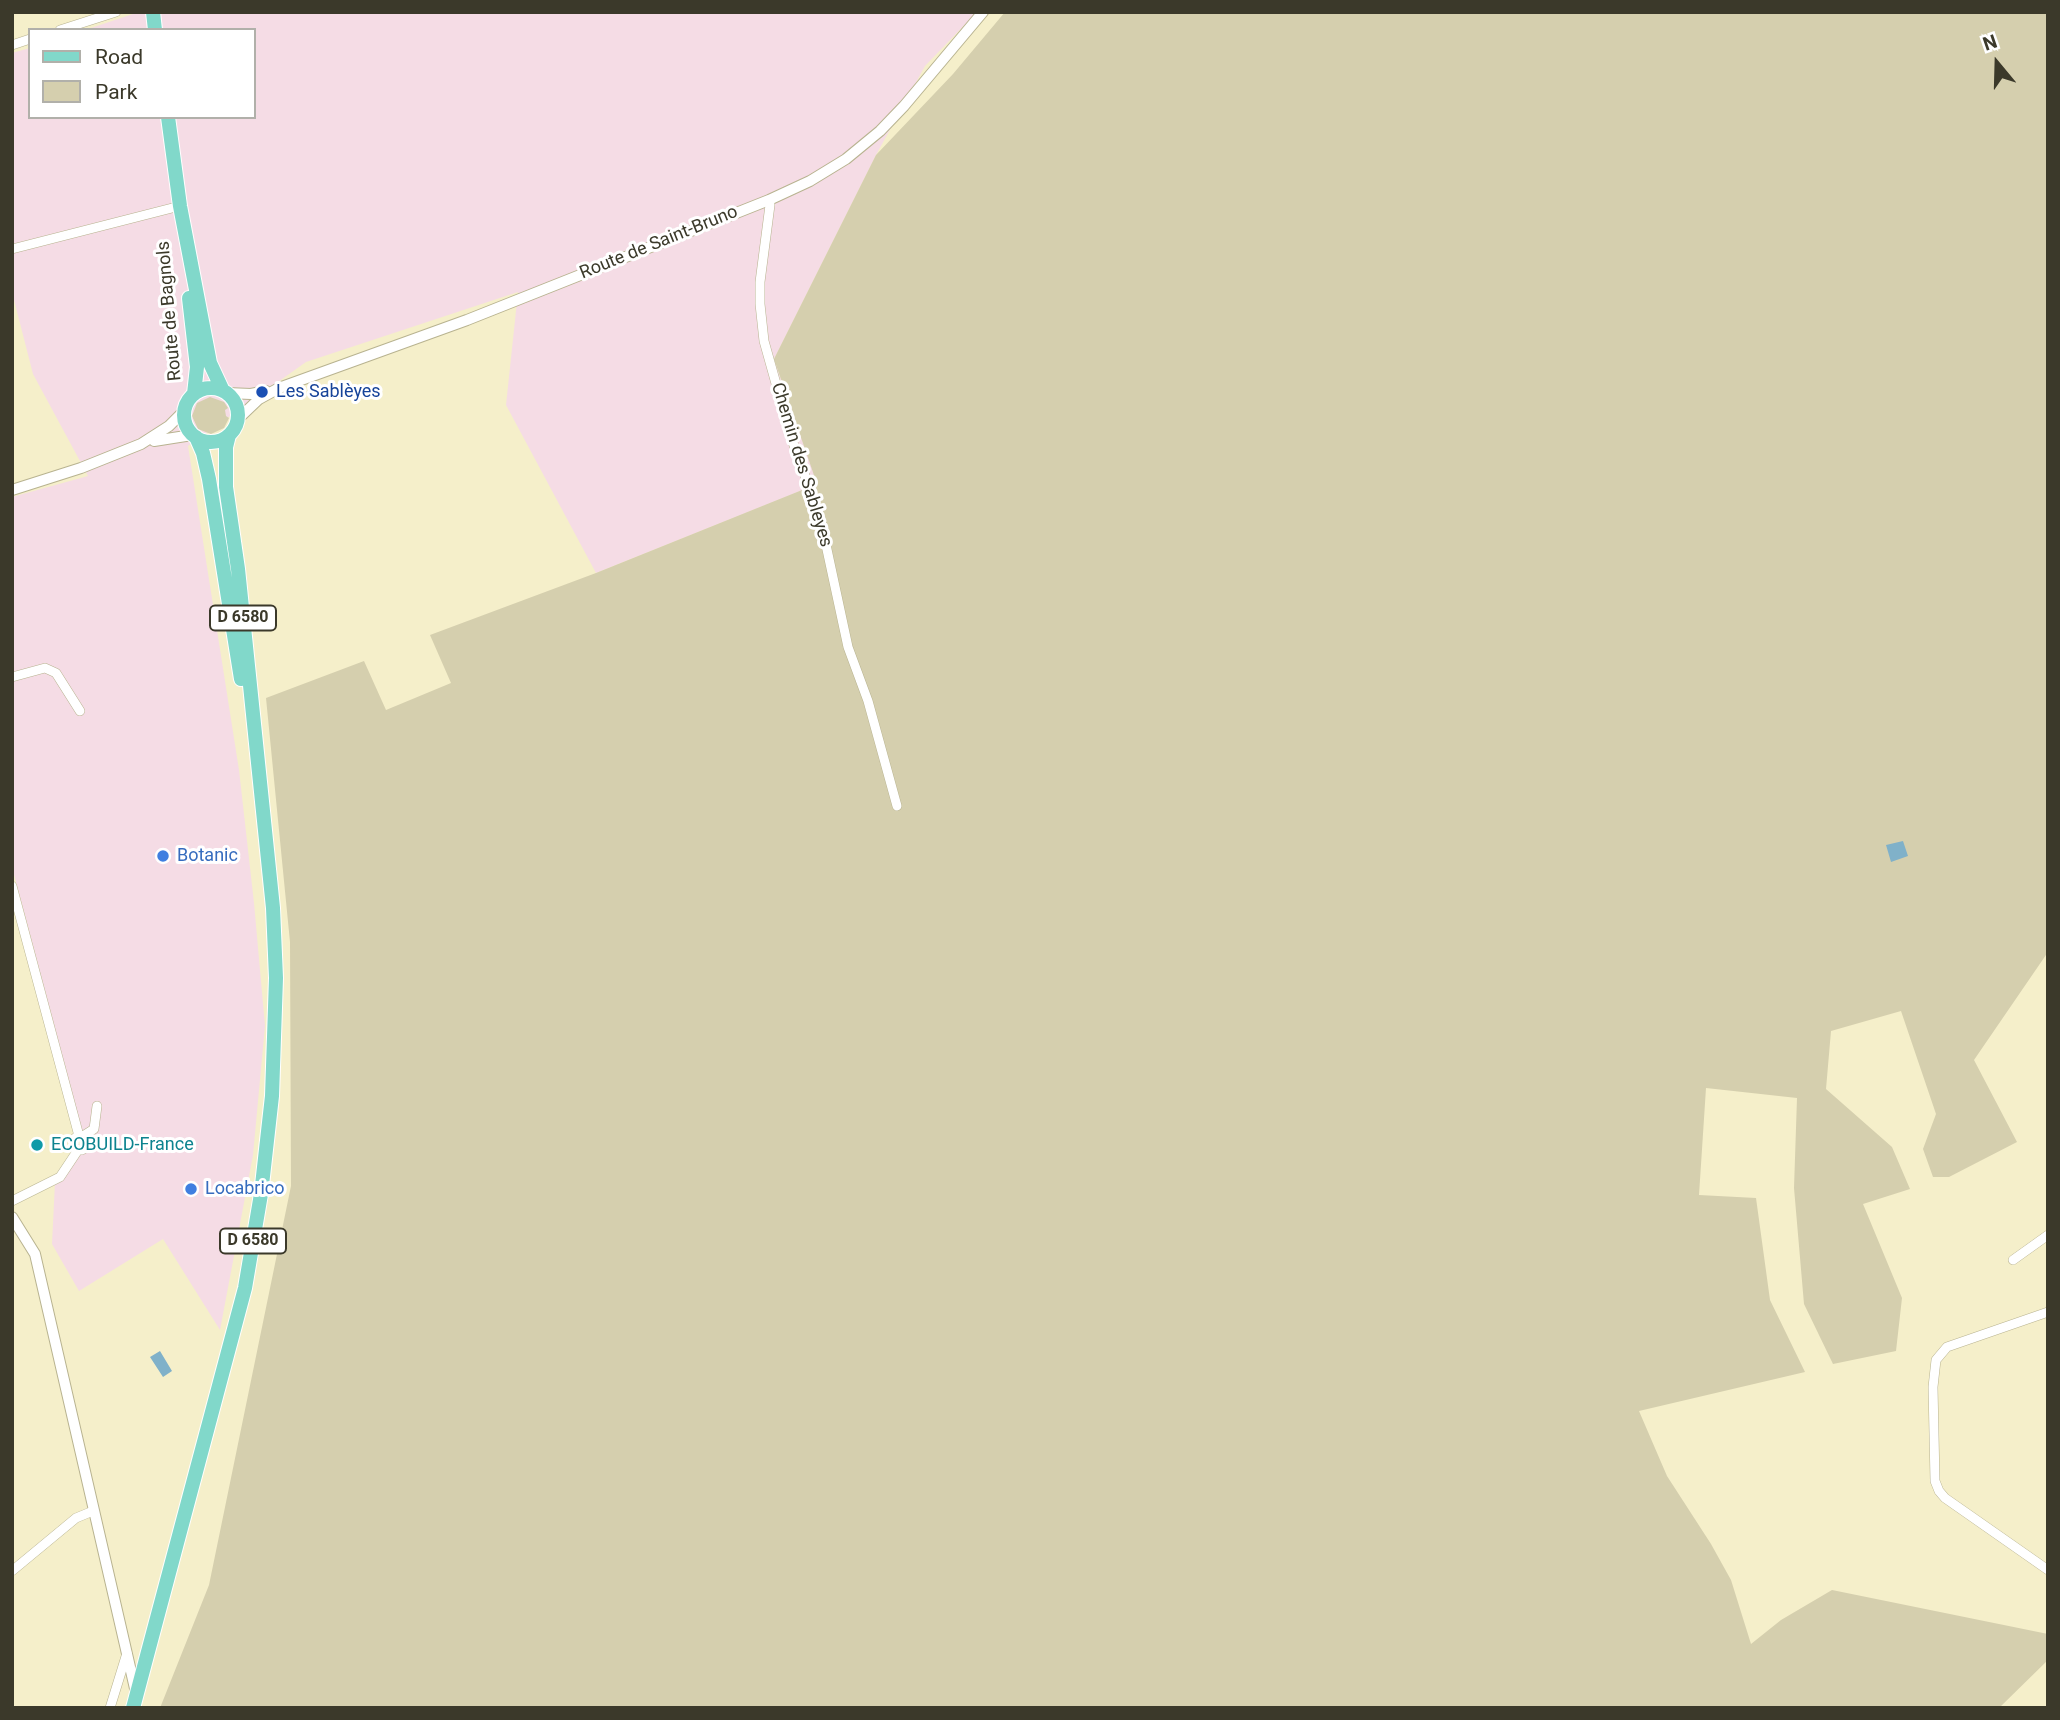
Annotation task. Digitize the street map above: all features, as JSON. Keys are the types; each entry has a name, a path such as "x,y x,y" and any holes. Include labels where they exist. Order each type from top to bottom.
{"main road":[{"name":"Route de Bagnols","path":"168,119 180,206 210,363 237,408 237,419"},
{"name":"Route de Bagnols","path":"183,223 182,236 197,366 194,394 185,410"},
{"name":"Route de Bagnols","path":"194,394 208,388 225,392"},
{"path":"185,410 185,423 194,436 213,442 229,435 237,419"},
{"name":"D 6580","path":"134,1701 245,1288 263,1180 272,1096 276,978 274,908 238,569 226,487 226,447 229,435"},
{"name":"D 6580","path":"194,436 203,453 207,470 222,571 257,762"}],"street":[{"path":"66,28 116,12"},
{"name":"Route de Saint-Bruno","path":"279,388 467,320 769,200 829,171 880,131 983,12"},
{"name":"Chemin des Sableyes","path":"769,200 760,290 764,341 791,438 820,517 848,647 868,701 897,806"},
{"path":"12,249 180,206"},
{"path":"225,392 251,394 279,388"},
{"path":"237,419 259,399 279,388"},
{"path":"141,444 169,426 185,410"},
{"path":"12,490 80,468 141,444 171,436 194,436"},
{"path":"12,677 45,668 56,673 79,711"},
{"path":"12,886 81,1136 87,1140 87,1146 78,1150 60,1177 12,1201"},
{"path":"81,1136 94,1129 97,1106"},
{"path":"12,1217 35,1254 127,1652 134,1701"},
{"path":"2013,1260 2048,1235"},
{"path":"2048,1312 1947,1347 1936,1360 1933,1387 1935,1480 1939,1491 1945,1498 2048,1570"},
{"path":"12,1571 76,1518 93,1511"},
{"path":"110,1708 127,1652"}],"shaded area":[{"path":"139,12 977,12 925,66 876,155 774,359 818,484 596,573 506,405 518,292 306,362 188,446 239,770 265,1026 253,1155 220,1330 163,1239 79,1291 52,1244 55,1182 84,1138 12,867 12,497 88,476 33,374 12,292 12,53 28,49 28,119 256,119 256,28 91,28"}],"green space":[{"path":"1005,12 2048,12 2048,952 1974,1060 2017,1142 1949,1177 1933,1177 1923,1149 1936,1114 1901,1011 1831,1031 1826,1089 1892,1147 1910,1189 1863,1204 1902,1298 1896,1351 1833,1364 1804,1304 1794,1188 1797,1098 1706,1088 1699,1195 1756,1198 1770,1300 1805,1372 1639,1411 1667,1476 1731,1580 1751,1644 1781,1620 1832,1590 2048,1634 2048,1660 1999,1708 160,1708 209,1585 291,1186 290,942 266,698 364,661 386,710 451,683 430,635 596,573 817,484 774,359 876,155 953,74"},
{"path":"210,397 224,402 228,408 225,410 226,416 229,418 224,428 211,434 198,429 192,416 197,403"}],"water":[{"path":"1903,841 1908,856 1891,862 1886,845"},
{"path":"160,1351 172,1371 163,1377 150,1357"}],"place":[{"name":"Les Sablèyes","path":"262,392"},
{"name":"Botanic","path":"163,856"},
{"name":"ECOBUILD-France","path":"37,1145"},
{"name":"Locabrico","path":"191,1189"}]}
